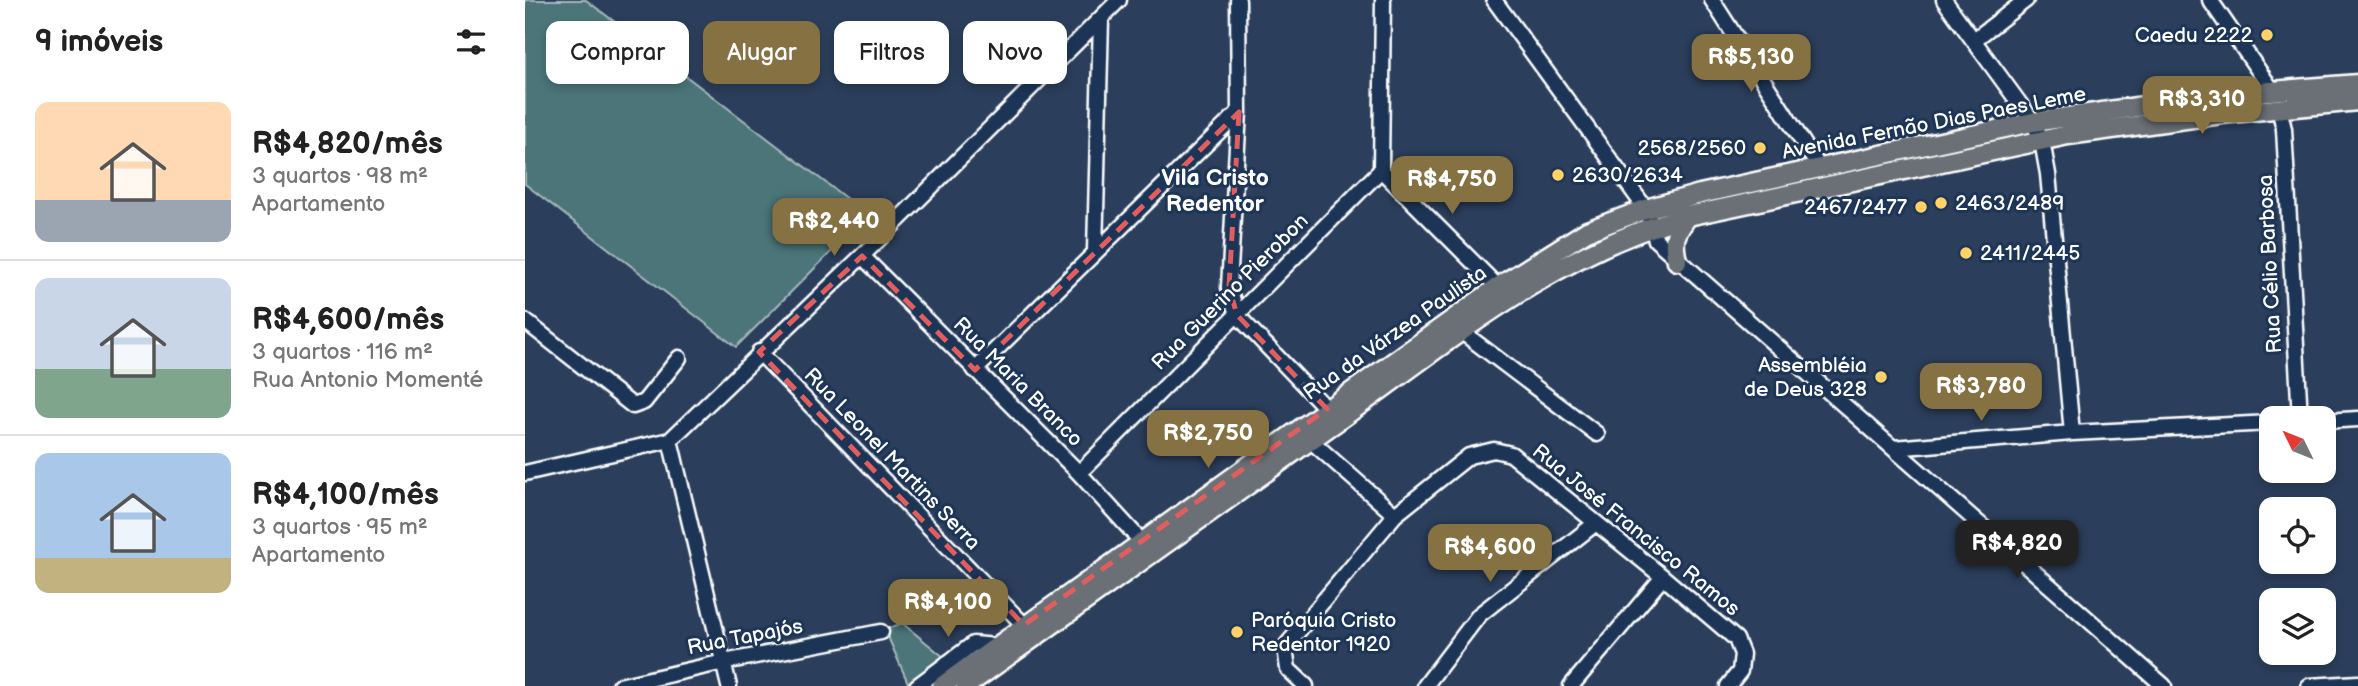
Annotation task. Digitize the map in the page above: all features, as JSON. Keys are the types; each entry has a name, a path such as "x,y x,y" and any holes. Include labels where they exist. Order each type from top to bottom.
{"main road":[{"name":"Avenida Fernão Dias Paes Leme","path":"1646,209 1700,194 2033,122 2220,95 2358,84"},
{"name":"Avenida Fernão Dias Paes Leme","path":"1651,226 2042,141 2279,108 2358,101"},
{"name":"Rua da Várzea Paulista","path":"942,686 1498,286 1587,231 1646,209"},
{"path":"1677,261 1675,237 1688,216"},
{"name":"Rua da Várzea Paulista","path":"966,686 1534,283 1596,249 1651,226"}],"street":[{"path":"525,473 670,440 862,256 1119,0"},
{"path":"1238,0 1239,112 1229,286 1237,315 1327,409"},
{"path":"1383,0 1381,170 1498,286"},
{"path":"1493,0 1646,209 1656,240 2164,686"},
{"path":"1712,0 1820,169"},
{"path":"1944,0 2033,122 2042,141 2048,174 2072,433"},
{"path":"1974,40 2027,0"},
{"path":"2210,0 2272,90"},
{"path":"1095,251 1101,19"},
{"name":"Rua Célio Barbosa","path":"2279,108 2284,129 2299,406"},
{"path":"975,370 1239,112"},
{"name":"Rua Guerino Pierobon","path":"1079,473 1381,170"},
{"name":"Rua Maria Branco","path":"862,256 1079,473 1141,541"},
{"path":"525,321 633,406 644,402 678,358"},
{"path":"1462,332 1597,434"},
{"name":"Rua Leonel Martins Serra","path":"759,352 1024,625"},
{"path":"2336,420 2358,419"},
{"path":"1893,447 2072,433 2259,424"},
{"path":"670,440 729,686"},
{"path":"1310,440 1395,515"},
{"name":"Rua José Francisco Ramos","path":"1306,686 1288,669 1285,647 1395,515 1469,456 1494,450 1511,454 1736,639 1742,654 1739,671 1728,686"},
{"path":"1425,686 1479,615 1596,523"},
{"path":"1571,686 1663,577"},
{"name":"Rua Tapajós","path":"619,686 724,662 881,632"},
{"path":"917,686 973,644 996,646"},
{"path":"2309,686 2358,683"}],"highlighted area":[{"path":"1239,112 1229,287 1237,315 1327,409 1024,625 759,352 862,256 975,370"}],"green space":[{"path":"525,0 586,0 614,21 546,21 546,84 689,84 689,79 868,215 736,347 525,184"},
{"path":"902,623 945,658 908,683 885,630"}],"place":[{"name":"Caedu 2222","path":"2267,35"},
{"name":"2568/2560","path":"1760,148"},
{"name":"2630/2634","path":"1558,175"},
{"name":"2463/2489","path":"1941,203"},
{"name":"2467/2477","path":"1921,207"},
{"name":"2411/2445","path":"1966,253"},
{"name":"Assembléia de Deus 328","path":"1881,377"},
{"name":"Paróquia Cristo Redentor 1920","path":"1237,632"}],"district":[{"name":"Vila Cristo Redentor","path":"1215,191"}]}
